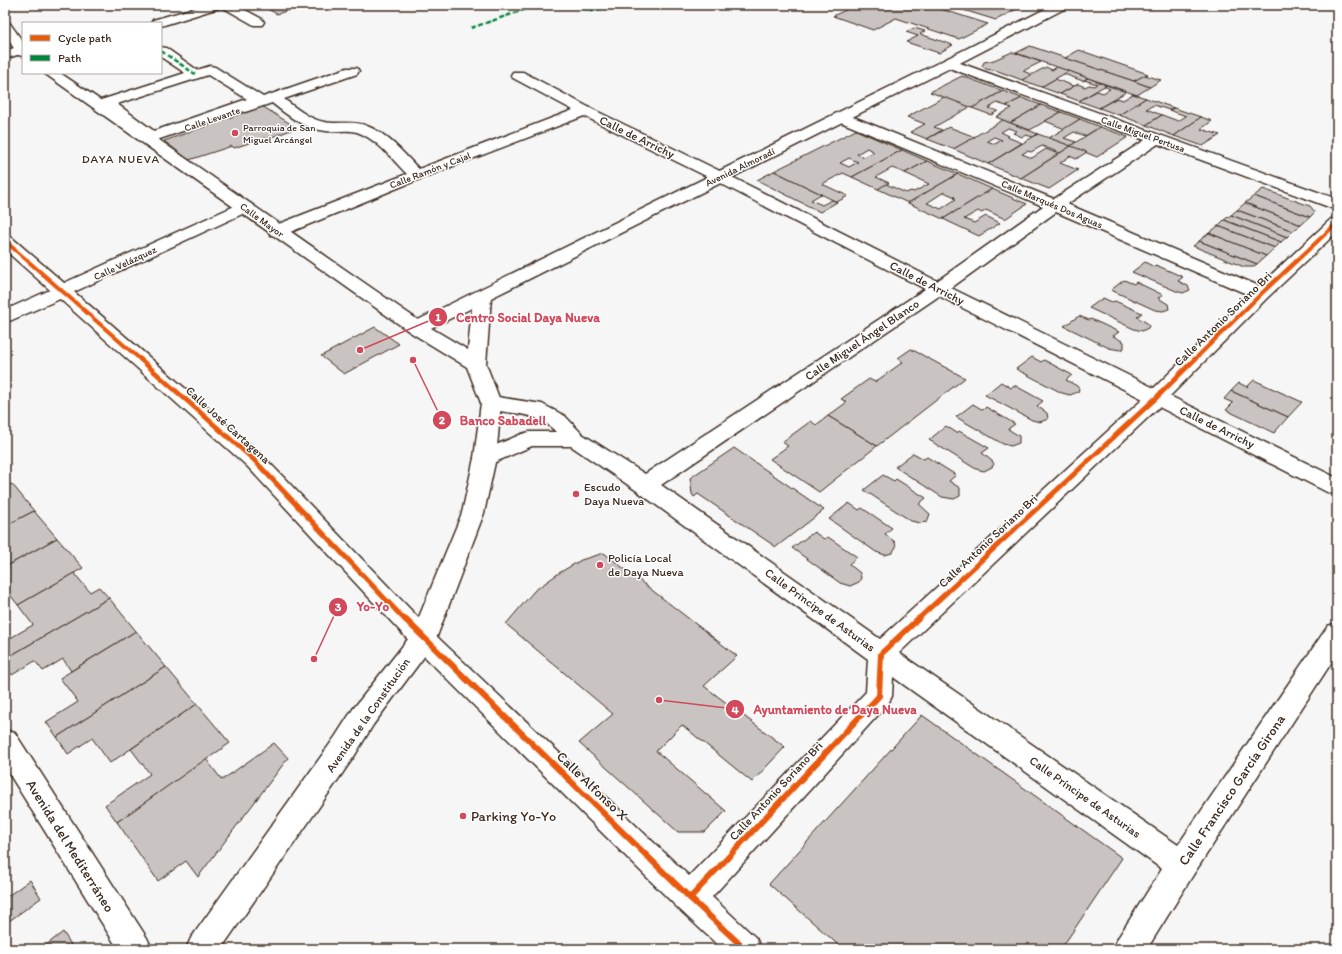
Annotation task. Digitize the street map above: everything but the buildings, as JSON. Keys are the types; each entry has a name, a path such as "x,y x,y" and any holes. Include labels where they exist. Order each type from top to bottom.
{"street":[{"path":"160,22 218,5"},
{"path":"227,5 258,22"},
{"name":"Avenida Almoradí","path":"417,328 949,63 1062,5"},
{"path":"5,25 22,51 5,55"},
{"path":"162,52 195,74 210,70 258,100 152,137 106,103 195,74"},
{"name":"Calle Miguel Pertusa","path":"949,63 1337,205"},
{"name":"Calle Levante","path":"152,141 352,71"},
{"name":"Calle Mayor","path":"52,74 152,141 245,207 277,232 417,328 476,364"},
{"name":"Calle de Arrichy","path":"518,75 584,111 720,177 938,289 1337,487"},
{"path":"273,98 310,122 322,127 343,126 361,128 375,136 417,175"},
{"name":"Calle Ramón y Cajal","path":"277,232 417,175 584,111"},
{"name":"Calle Marqués Dos Aguas","path":"841,117 1055,205 1261,294"},
{"name":"Calle Miguel Ángel Blanco","path":"645,485 938,289 1055,205 1156,139"},
{"name":"Calle Velázquez","path":"5,317 63,292 245,207"},
{"name":"Calle Antonio Soriano Bri","path":"690,898 879,696 881,654 1157,397 1261,294 1337,223"},
{"name":"Calle José Cartagena","path":"5,240 255,461 423,639"},
{"path":"476,364 482,296"},
{"name":"Avenida de la Constitución","path":"202,949 341,753 363,717 423,639 473,513 485,458 491,403 476,364"},
{"name":"Calle Príncipe de Asturias","path":"491,403 535,409 558,421 575,439 645,485 881,654 1182,865"},
{"path":"485,458 529,439 575,439"},
{"name":"Calle Francisco García Girona","path":"1129,949 1182,865 1337,633"},
{"name":"Calle Alfonso X","path":"423,639 690,898 745,949"},
{"name":"Avenida del Mediterráneo","path":"5,742 136,949"}],"marked path":[{"path":"471,28 538,5"},
{"path":"576,5 591,11 596,11 615,5"},
{"path":"162,52 195,74"}],"cycle path":[{"path":"690,898 879,696 881,654 1157,397 1261,294 1337,223"},
{"path":"5,241 255,461 423,639 690,898 745,949"}],"place":[{"name":"Parroquia de San Miguel Arcángel","path":"235,133"},
{"name":"Centro Social Daya Nueva","path":"360,350"},
{"name":"Banco Sabadell","path":"413,360"},
{"name":"Escudo Daya Nueva","path":"576,494"},
{"name":"Policía Local de Daya Nueva","path":"600,565"},
{"name":"Yo-Yo","path":"314,659"},
{"name":"Ayuntamiento de Daya Nueva","path":"659,700"},
{"name":"Parking Yo-Yo","path":"463,816"}],"district":[{"name":"DAYA NUEVA","path":"121,159"}]}
